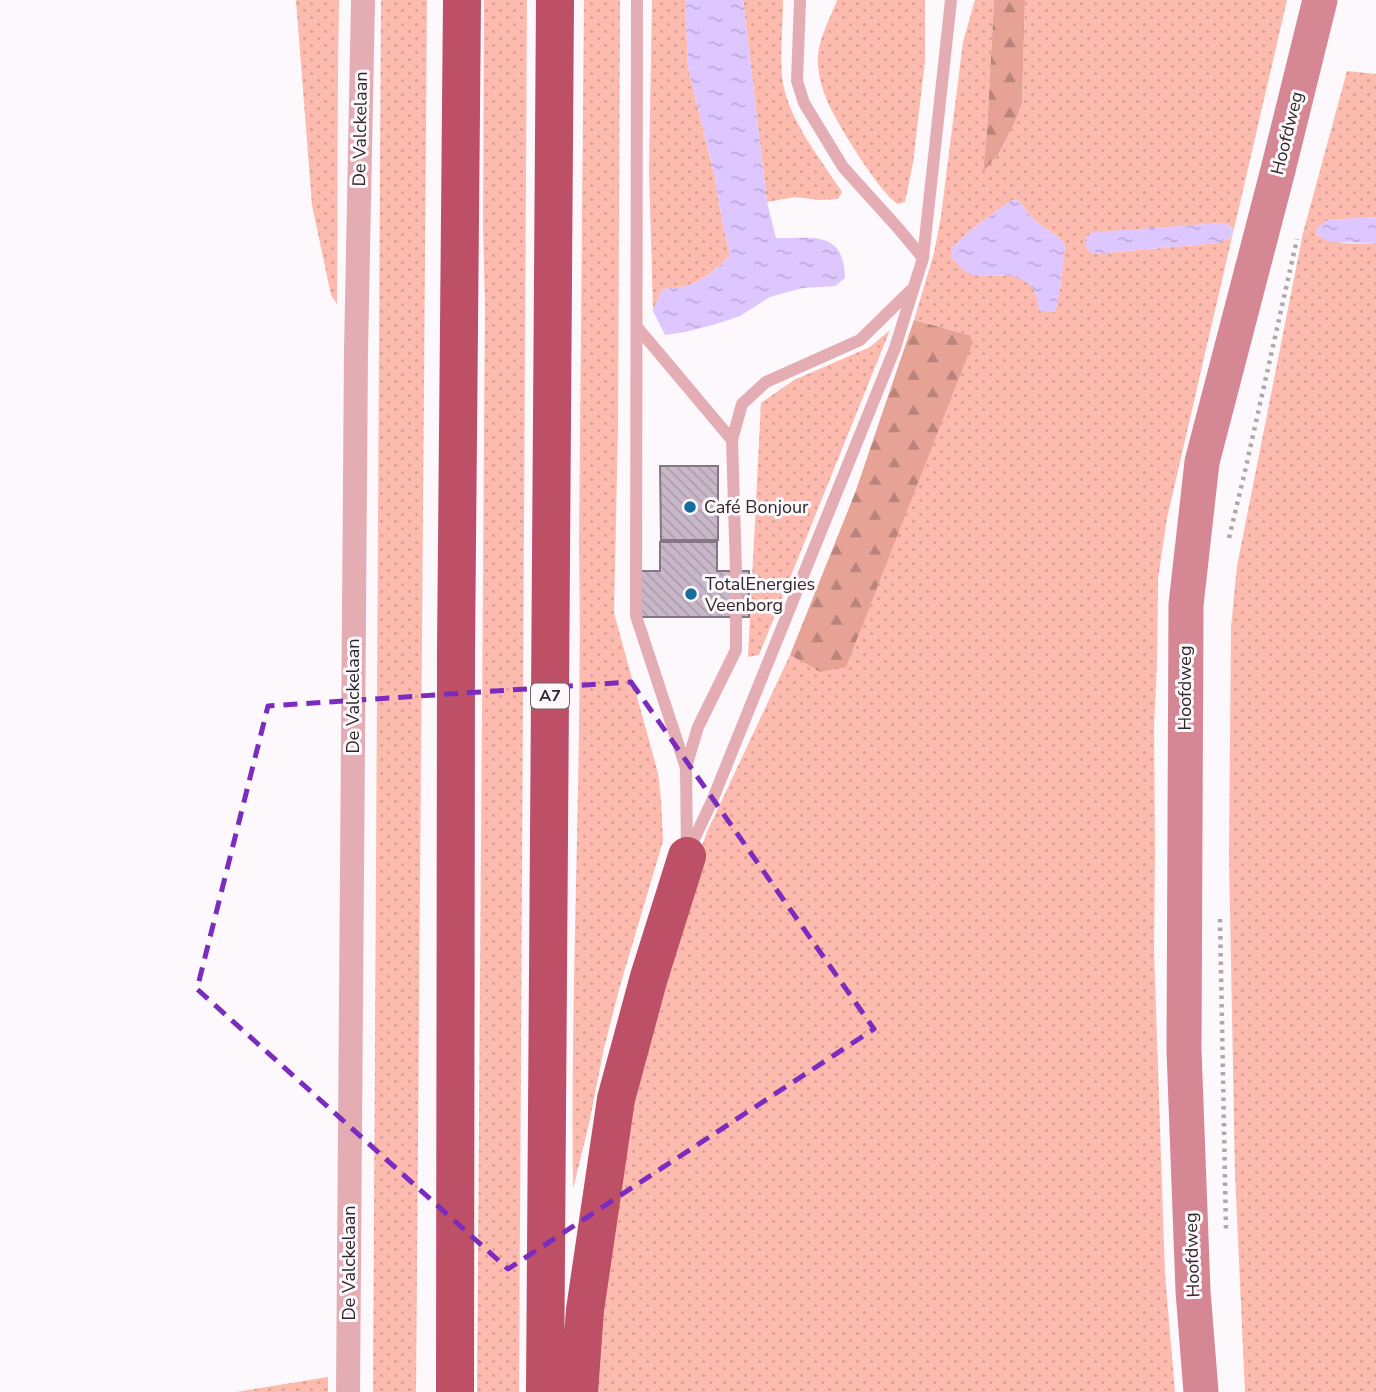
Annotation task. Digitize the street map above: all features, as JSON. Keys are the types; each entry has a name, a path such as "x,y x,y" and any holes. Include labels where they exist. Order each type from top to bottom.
{"highway":[{"path":"455,1392 456,652 462,0"},
{"name":"A7","path":"545,1392 555,0"},
{"path":"579,1392 585,1310 616,1099 649,977 687,856"}],"main road":[{"name":"Hoofdweg","path":"1200,1392 1193,1291 1184,1049 1186,605 1202,461 1320,0"}],"street":[{"name":"De Valckelaan","path":"348,1392 356,352 363,0"}],"lane":[{"path":"637,0 636,616 686,768"},
{"path":"800,0 797,81 804,103 843,167 923,258"},
{"path":"687,856 712,801 895,348 915,286 923,258 951,0"},
{"path":"687,856 686,768 698,727 736,650 732,440 742,404 766,382 860,340 915,286"},
{"path":"637,327 732,440"}],"path":[{"path":"1226,548 1297,239"},
{"path":"1220,906 1227,1242"}],"highlighted area":[{"path":"631,682 874,1029 508,1269 197,989 268,706"}],"shaded area":[{"path":"296,0 339,0 337,304 331,295 312,205"},
{"path":"381,0 427,0 416,1392 373,1392"},
{"path":"484,0 527,0 519,1392 477,1392 485,306"},
{"path":"584,0 620,0 618,426 614,613 658,773 663,841 620,986 573,1189 580,626"},
{"path":"652,0 685,0 688,67 730,255 698,281 683,287 662,289 653,311 649,170"},
{"path":"743,0 783,0 781,67 785,91 805,137 842,192 838,199 795,197 767,202"},
{"path":"837,0 925,0 925,61 913,163 905,202 898,204 890,198 870,172 838,122 824,93 818,56 823,34"},
{"path":"975,0 994,0 983,170 998,155 1022,104 1025,0 1287,0 1234,229 1222,223 1091,233 1086,239 1087,249 1093,254 1218,243 1232,237 1167,518 1158,579 1154,726 1154,951 1165,1275 1175,1392 586,1392 604,1226 685,892 707,832 790,655 820,672 969,335 914,320 934,253 941,216 963,42","holes":["1012,200 1019,201 1035,221 1060,238 1065,245 1055,312 1038,298 1031,285 1015,275 987,276 951,259 951,248 967,233"]},
{"path":"1347,71 1376,74 1376,217 1328,220 1316,234 1337,242 1376,243 1376,1392 1245,1392 1235,1173 1229,857 1231,627 1237,566 1303,233"},
{"path":"890,330 759,655 748,657 761,403 794,380 870,347"},
{"path":"328,1377 328,1392 236,1392"}],"green space":[{"path":"994,0 1025,0 1022,104 998,155 983,171 987,131"},
{"path":"914,320 969,335 973,342 846,667 820,672 790,655 855,493"}],"water":[{"path":"685,0 743,0 767,202 776,238 813,238 832,244 839,251 845,278 835,286 802,288 770,297 740,316 713,325 665,335 653,311 662,289 683,287 698,281 730,255 688,67"},
{"path":"1012,200 1019,201 1035,221 1060,238 1065,245 1055,312 1039,311 1034,291 1018,278 1005,275 973,275 951,259 951,247"},
{"path":"1376,217 1376,243 1330,242 1316,234 1317,227 1328,220"},
{"path":"1222,223 1234,229 1232,237 1218,243 1093,254 1087,249 1085,239 1095,232"}],"building":[{"path":"660,466 718,466 718,540 661,540"},
{"path":"660,542 717,542 717,571 749,571 749,617 641,617 641,571 660,571"}],"place":[{"name":"Café Bonjour","path":"690,507"},
{"name":"TotalEnergies Veenborg","path":"691,594"}]}
